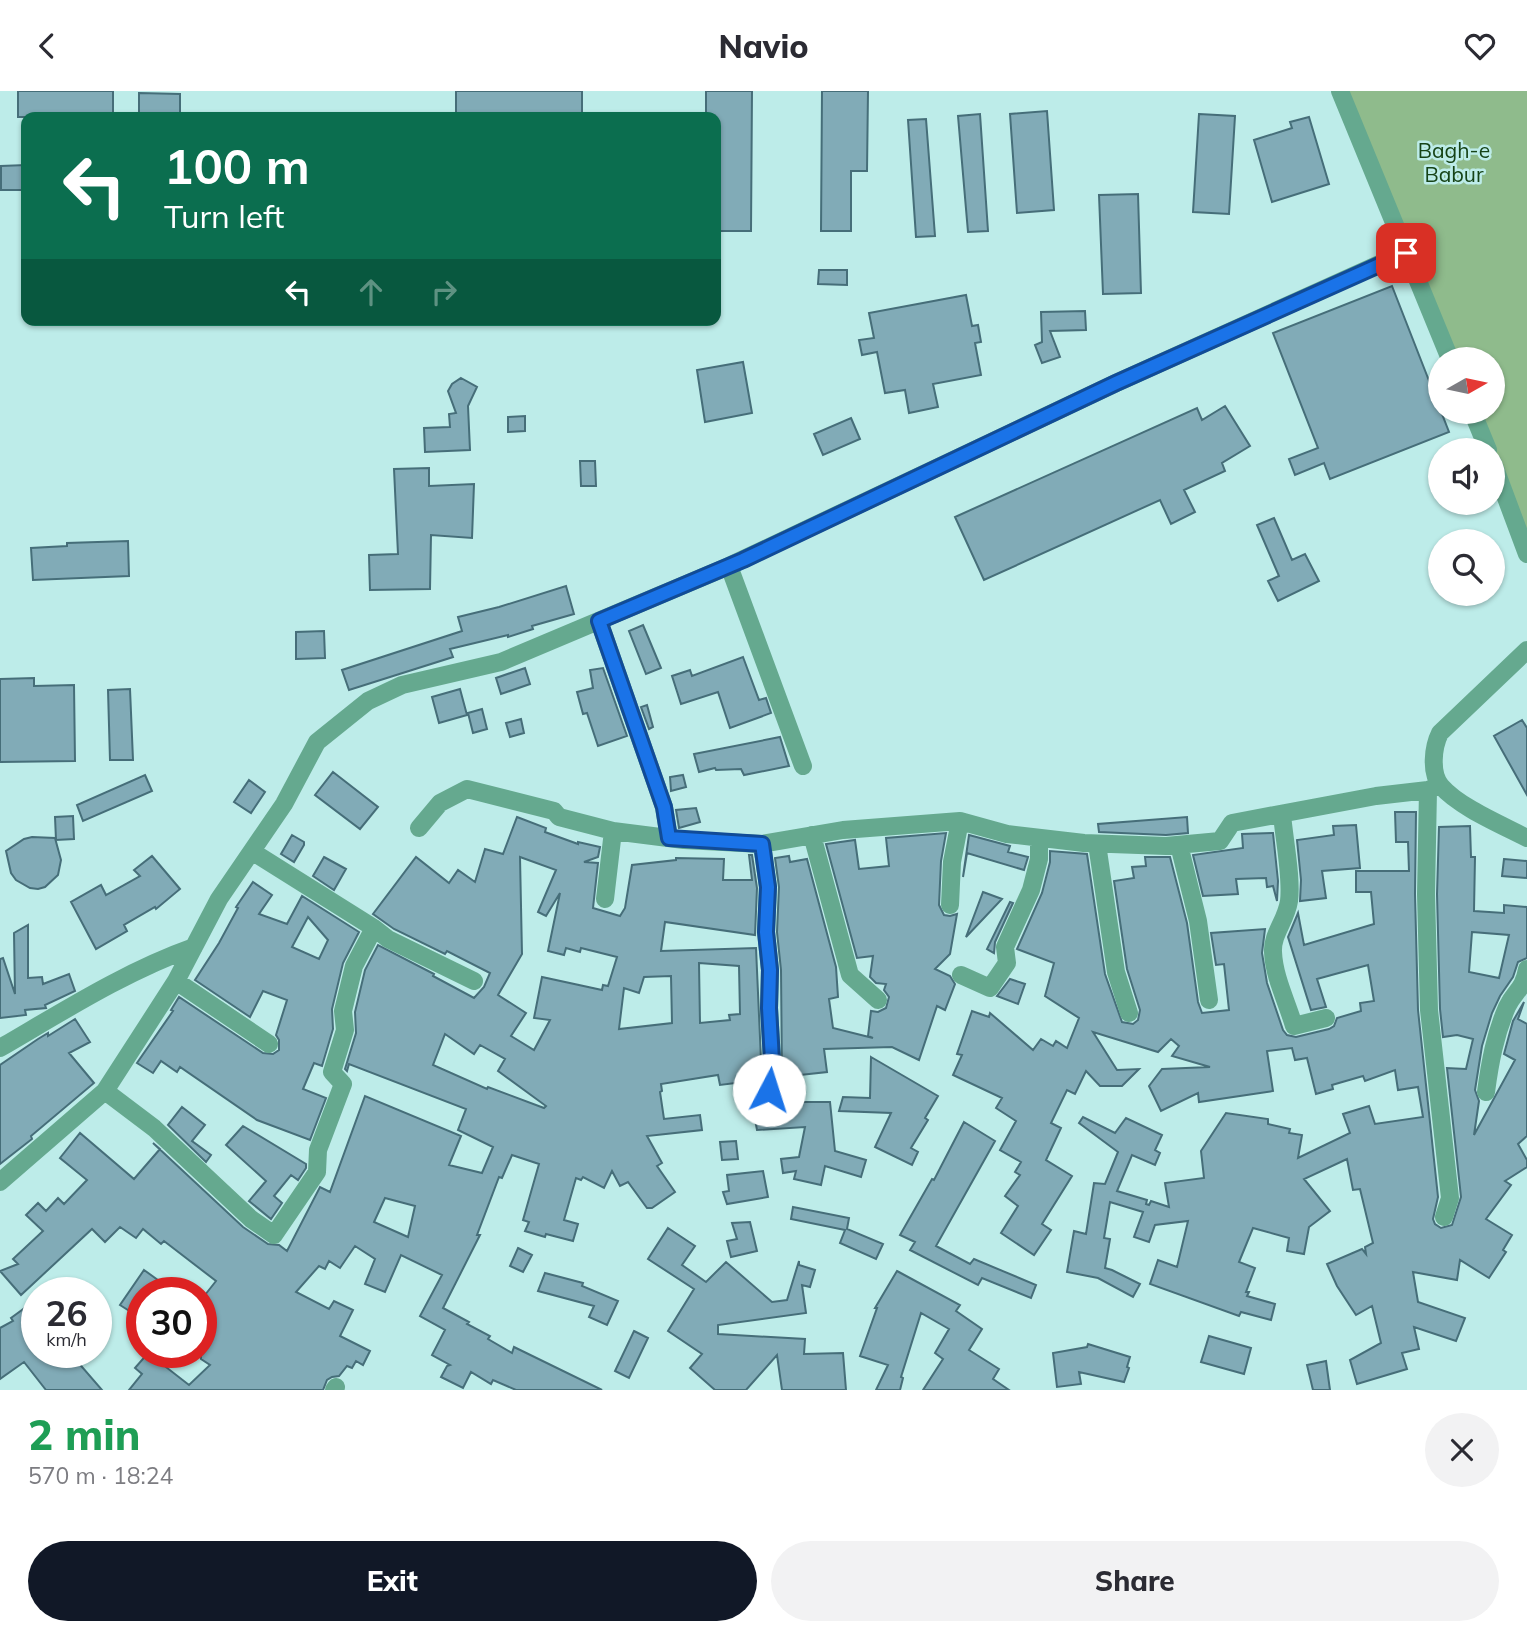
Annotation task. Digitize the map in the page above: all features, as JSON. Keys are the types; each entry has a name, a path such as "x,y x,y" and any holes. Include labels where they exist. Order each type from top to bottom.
{"street":[{"path":"1340,91 1445,347"},
{"path":"0,1182 105,1091 176,981 219,899 284,804 317,743 368,701 402,685 501,662 729,566 1116,383 1406,253"},
{"path":"1505,495 1527,554"},
{"path":"729,566 803,766"},
{"path":"599,621 664,807 669,838"},
{"path":"1444,1217 1450,1198 1429,1010 1426,894 1435,742 1440,733 1527,650"},
{"path":"419,828 440,803 467,789 554,811 559,817 613,831 669,838 762,844 843,830 961,821 1007,834 1039,838 1097,844 1179,845 1220,841 1232,823 1434,788 1527,838"},
{"path":"1282,814 1289,897 1286,918 1276,933 1273,951 1276,971 1294,1026 1326,1018"},
{"path":"950,905 952,862 961,821"},
{"path":"605,899 613,831"},
{"path":"812,835 850,975 878,1000"},
{"path":"961,975 990,988 1007,963 1005,947 1031,890 1039,859 1039,838"},
{"path":"762,844 768,887 766,932 770,970 772,1060 769,1090"},
{"path":"1097,844 1116,972 1129,1013"},
{"path":"1179,845 1198,921 1209,1000"},
{"path":"253,852 388,939 474,981"},
{"path":"105,1091 154,1128 251,1219 274,1235 317,1171 318,1150 343,1084 332,1072 345,1030 343,1011 354,966 374,928"},
{"path":"0,1048 82,1001 160,961 194,947"},
{"path":"1486,1092 1491,1055 1501,1023 1509,1003 1524,984 1527,969"},
{"path":"176,981 268,1044"}],"green space":[{"name":"Bagh-e Babur","path":"1347,91 1527,91 1527,531 1505,477 1505,438 1489,438 1483,424 1505,424 1505,347 1452,347"}],"building":[{"path":"18,91 113,91 113,112 21,112 21,117 18,117"},
{"path":"456,91 582,91 582,112 456,112"},
{"path":"706,91 752,91 751,231 721,231 721,112 706,112"},
{"path":"822,91 868,91 867,171 851,171 851,231 821,231"},
{"path":"139,93 180,94 180,112 139,112"},
{"path":"1047,111 1054,210 1017,213 1010,114"},
{"path":"980,114 988,231 968,232 958,116"},
{"path":"1199,114 1235,116 1229,214 1193,212"},
{"path":"1309,117 1329,184 1272,202 1254,140 1292,128 1290,122"},
{"path":"926,119 935,236 916,237 908,120"},
{"path":"21,165 21,190 1,190 1,166"},
{"path":"1138,194 1141,293 1103,294 1099,195"},
{"path":"819,270 847,270 847,285 818,284"},
{"path":"1392,286 1428,378 1428,424 1446,424 1449,432 1428,438 1428,440 1330,479 1324,463 1295,475 1289,459 1318,448 1273,333"},
{"path":"966,295 972,326 978,325 981,342 975,343 981,375 933,384 938,407 909,413 905,390 885,393 877,352 862,355 859,340 874,338 869,313"},
{"path":"1085,311 1086,330 1050,331 1060,357 1042,363 1035,345 1042,342 1041,312"},
{"path":"743,362 752,413 705,422 697,370"},
{"path":"461,378 477,387 468,406 470,450 425,452 424,428 450,427 449,414 456,413 448,391 452,384"},
{"path":"1225,406 1250,446 1222,463 1225,471 1184,490 1195,512 1171,524 1160,500 984,580 955,517 1197,408 1202,420"},
{"path":"525,416 525,431 508,432 508,417"},
{"path":"851,418 860,439 823,455 814,434"},
{"path":"580,461 595,461 596,486 581,486"},
{"path":"429,468 429,486 474,484 472,538 431,535 430,589 370,590 369,555 398,554 394,469"},
{"path":"1274,518 1292,560 1305,554 1319,581 1278,601 1268,581 1279,576 1257,525"},
{"path":"128,541 129,576 33,580 31,548 67,546 67,543"},
{"path":"566,586 574,614 532,626 533,629 508,637 450,649 453,657 349,690 342,670 462,631 458,617"},
{"path":"643,625 661,668 646,674 629,631"},
{"path":"324,631 325,658 296,659 296,632"},
{"path":"743,657 759,700 766,698 771,713 730,728 718,692 681,704 672,676 690,670 692,676"},
{"path":"525,668 530,684 501,694 496,678"},
{"path":"603,668 627,736 598,746 587,713 583,714 577,692 593,688 590,670"},
{"path":"34,678 34,686 74,685 75,761 0,762 0,679"},
{"path":"130,689 133,760 110,760 108,690"},
{"path":"460,689 467,715 439,723 432,697"},
{"path":"647,705 653,727 649,729 641,707"},
{"path":"482,709 487,729 473,733 468,713"},
{"path":"521,719 524,733 510,737 506,723"},
{"path":"1522,720 1527,728 1527,795 1494,736"},
{"path":"780,737 789,766 744,775 741,769 715,768 699,772 694,754"},
{"path":"333,772 378,807 360,829 315,795"},
{"path":"145,775 152,791 83,821 77,805"},
{"path":"683,775 686,787 671,791 670,777"},
{"path":"249,780 265,792 251,813 234,802"},
{"path":"696,808 700,822 679,828 676,810"},
{"path":"1395,812 1416,812 1418,1010 1438,1197 1433,1219 1441,1228 1452,1225 1461,1197 1447,1068 1466,1069 1473,1039 1457,1035 1443,1037 1437,894 1439,827 1470,826 1471,857 1475,857 1474,911 1504,913 1504,905 1527,907 1527,958 1518,962 1513,977 1492,1013 1482,1046 1475,1090 1479,1101 1474,1135 1515,1060 1504,1054 1513,1021 1524,1002 1518,1019 1527,1024 1527,1136 1518,1144 1527,1160 1527,1167 1505,1181 1511,1185 1486,1219 1512,1235 1503,1250 1506,1252 1489,1278 1460,1260 1457,1280 1413,1272 1418,1302 1465,1318 1456,1341 1414,1327 1419,1349 1402,1353 1407,1369 1357,1384 1350,1360 1381,1343 1372,1306 1356,1315 1337,1286 1327,1264 1362,1249 1366,1254 1365,1247 1373,1243 1360,1189 1353,1190 1347,1159 1304,1179 1330,1211 1309,1227 1304,1254 1287,1251 1289,1238 1253,1228 1239,1262 1255,1268 1247,1296 1275,1304 1271,1320 1241,1312 1239,1316 1150,1284 1158,1260 1177,1267 1188,1221 1155,1225 1149,1242 1134,1237 1143,1212 1110,1202 1104,1238 1110,1239 1105,1268 1140,1284 1133,1297 1098,1278 1067,1272 1074,1231 1086,1234 1094,1183 1105,1184 1118,1152 1079,1123 1083,1117 1115,1133 1126,1118 1162,1135 1155,1150 1160,1153 1155,1165 1132,1155 1117,1191 1147,1200 1146,1204 1149,1205 1151,1201 1169,1207 1165,1183 1204,1178 1201,1151 1226,1113 1268,1119 1268,1124 1302,1135 1298,1158 1350,1133 1343,1114 1369,1106 1375,1124 1423,1117 1418,1087 1398,1090 1395,1070 1365,1081 1363,1076 1332,1085 1333,1089 1316,1094 1307,1058 1295,1060 1292,1048 1267,1051 1273,1091 1199,1102 1198,1093 1161,1111 1149,1086 1162,1069 1210,1067 1172,1056 1179,1046 1171,1039 1158,1052 1093,1032 1117,1070 1139,1069 1122,1086 1100,1086 1086,1071 1075,1094 1067,1090 1051,1123 1061,1128 1046,1160 1072,1176 1042,1224 1051,1230 1034,1255 1001,1233 1018,1206 1005,1196 1020,1175 1015,1172 1021,1162 1000,1150 1016,1121 996,1108 1002,1098 953,1075 962,1055 957,1054 972,1011 989,1017 990,1013 1033,1050 1041,1039 1053,1046 1056,1041 1067,1048 1079,1018 1045,996 1054,963 1017,949 1042,893 1050,851 1087,854 1105,974 1122,1022 1133,1024 1138,1020 1140,1010 1127,969 1114,881 1134,878 1132,867 1146,866 1145,857 1170,857 1187,923 1198,1002 1202,1013 1229,1010 1224,964 1216,965 1211,933 1265,929 1262,953 1267,983 1283,1030 1287,1035 1296,1037 1329,1029 1334,1026 1337,1018 1361,1011 1360,1003 1374,1001 1368,965 1317,979 1326,1007 1311,1010 1288,937 1298,913 1304,945 1374,924 1371,892 1356,892 1356,871 1409,871 1408,842 1396,842","holes":["1472,932 1509,935 1499,978 1469,972"]},
{"path":"73,816 74,839 56,840 55,817"},
{"path":"517,817 546,828 545,832 578,844 600,847 598,857 584,862 598,863 593,908 620,916 625,908 632,865 676,858 724,859 723,880 752,880 749,855 752,855 757,888 755,935 665,922 661,951 756,948 761,1060 759,1080 720,1085 718,1075 661,1084 664,1119 700,1115 702,1130 647,1136 662,1163 657,1166 675,1192 652,1208 647,1208 628,1182 620,1186 612,1171 604,1188 583,1177 581,1180 576,1178 564,1220 578,1224 573,1241 525,1231 529,1222 523,1220 539,1164 512,1155 502,1178 499,1177 477,1235 480,1235 443,1308 469,1322 467,1324 490,1336 488,1339 512,1353 514,1347 602,1390 516,1390 493,1380 491,1384 471,1372 463,1388 441,1377 450,1365 432,1355 445,1330 420,1316 442,1275 401,1255 385,1292 365,1284 375,1259 355,1246 340,1268 329,1261 325,1269 319,1266 296,1292 329,1309 334,1301 353,1310 340,1336 370,1351 363,1365 356,1361 352,1368 347,1366 339,1376 327,1380 323,1390 129,1390 142,1374 135,1368 167,1368 189,1385 207,1368 217,1368 217,1277 211,1277 164,1241 161,1244 143,1229 136,1238 120,1227 105,1242 92,1229 40,1277 21,1277 21,1295 0,1271 18,1264 13,1259 43,1231 26,1215 38,1203 46,1211 58,1198 64,1204 87,1180 60,1158 80,1133 134,1179 160,1149 243,1227 268,1244 279,1245 287,1251 320,1187 330,1192 365,1096 461,1136 449,1165 482,1173 493,1147 458,1130 466,1109 349,1064 347,1071 345,1069 356,1033 355,1012 365,970 378,945 474,998 484,987 490,973 394,929 373,914 416,857 449,883 458,870 475,882 485,849 503,854","holes":["520,857 556,870 538,912 546,916 560,893 548,951 564,955 566,948 580,952 581,948 617,957 608,986 603,985 602,990 542,977 534,1018 550,1020 534,1050 511,1036 526,1013 498,995 522,954","699,963 739,966 740,1014 729,1015 730,1020 700,1023","671,976 672,1023 619,1029 624,988 639,993 644,977","445,1034 474,1054 480,1045 505,1059 498,1071 546,1106 544,1108 488,1087 487,1089 433,1065","385,1198 415,1206 408,1237 374,1222"]},
{"path":"1187,817 1188,833 1166,835 1099,832 1098,824"},
{"path":"1356,825 1360,868 1322,871 1326,898 1300,901 1297,840 1334,835 1333,826"},
{"path":"946,833 941,861 939,905 944,915 957,914 950,954 935,969 950,976 955,984 945,1010 937,1006 919,1060 892,1047 824,1049 827,1072 782,1077 781,970 777,932 779,887 775,858 789,856 790,862 807,859 836,967 838,997 829,999 833,1028 873,1038 868,1036 871,1011 878,1012 886,1008 889,997 884,990 886,984 876,983 870,977 873,956 857,958 826,844 855,840 859,869 889,866 886,838"},
{"path":"1273,833 1278,881 1277,901 1273,886 1267,887 1266,878 1236,879 1238,894 1203,896 1193,855 1243,848 1242,834"},
{"path":"292,835 304,842 294,862 281,854"},
{"path":"969,835 1010,846 1008,852 1028,857 1024,870 967,853 963,877"},
{"path":"32,837 55,838 61,860 58,875 45,887 38,889 30,888 16,880 11,873 6,851"},
{"path":"152,856 180,889 156,909 155,907 124,925 127,931 96,949 71,902 101,885 106,895 140,876 134,870"},
{"path":"324,857 346,869 334,890 313,876"},
{"path":"1504,859 1527,861 1527,878 1502,876"},
{"path":"253,882 272,895 259,914 287,924 302,896 359,932 343,963 332,1009 333,1029 322,1066 314,1063 303,1089 326,1098 310,1140 257,1120 180,1067 177,1072 161,1061 153,1073 137,1063 173,1011 171,1010 179,997 263,1053 273,1054 279,1050 276,1035 287,1000 263,991 250,1017 195,980 219,943 238,908 236,907","holes":["308,917 328,940 319,959 292,947"]},
{"path":"983,892 1002,899 966,937"},
{"path":"1010,902 1013,903 995,942 994,953 987,949"},
{"path":"28,925 28,978 42,977 43,984 69,974 75,991 45,1005 46,1008 25,1010 26,1015 0,1018 0,959 3,958 15,994 14,933"},
{"path":"1010,979 1025,984 1018,1004 997,996"},
{"path":"75,1019 90,1042 69,1053 94,1083 0,1164 0,1065 38,1039 48,1033 48,1036"},
{"path":"871,1057 938,1096 925,1118 928,1120 911,1148 918,1152 912,1165 875,1147 891,1113 839,1111 843,1097 870,1098"},
{"path":"779,1102 830,1102 835,1151 866,1160 861,1177 825,1166 821,1185 794,1179 796,1171 783,1173 781,1159 799,1157 805,1127 757,1130 753,1109"},
{"path":"182,1107 205,1125 192,1141 211,1155 206,1162 168,1125"},
{"path":"964,1122 995,1141 936,1246 970,1264 974,1259 1036,1285 1031,1298 982,1278 978,1285 910,1250 915,1242 900,1235 932,1179 934,1180"},
{"path":"243,1126 306,1164 298,1180 291,1175 274,1196 282,1203 271,1219 249,1201 266,1181 226,1145"},
{"path":"736,1141 738,1159 722,1160 720,1142"},
{"path":"763,1171 768,1197 727,1204 723,1192 729,1191 727,1175"},
{"path":"793,1207 849,1218 847,1229 883,1244 876,1259 840,1243 845,1230 791,1219"},
{"path":"750,1222 757,1251 731,1257 727,1241 737,1239 732,1223"},
{"path":"668,1228 695,1246 682,1265 706,1282 726,1262 772,1302 787,1300 799,1261 799,1265 815,1270 810,1287 802,1285 806,1313 718,1325 718,1334 805,1339 804,1354 843,1353 846,1390 782,1390 777,1355 746,1390 715,1390 690,1368 702,1354 668,1331 694,1289 648,1259"},
{"path":"518,1248 532,1255 523,1272 510,1266"},
{"path":"144,1270 154,1277 139,1277"},
{"path":"897,1271 960,1305 956,1311 982,1329 969,1350 999,1369 993,1379 1009,1390 923,1390 943,1359 935,1353 949,1329 921,1313 901,1377 900,1390 876,1390 888,1365 860,1356 875,1308"},
{"path":"545,1273 583,1283 582,1286 618,1301 607,1325 589,1317 594,1306 538,1291"},
{"path":"126,1296 126,1309 120,1305"},
{"path":"21,1311 21,1364 0,1379 0,1328 13,1321 11,1318"},
{"path":"634,1331 648,1338 629,1378 615,1371"},
{"path":"1209,1336 1251,1348 1244,1374 1201,1362"},
{"path":"1088,1344 1130,1357 1124,1382 1079,1372 1081,1384 1057,1387 1053,1353 1087,1347"},
{"path":"1326,1361 1330,1390 1313,1390 1307,1365"},
{"path":"29,1368 83,1368 102,1390 46,1390"}],"route":[{"path":"769,1090 772,1060 770,970 766,932 768,887 762,844 669,838 664,807 599,621 743,560 1116,383 1406,253"}]}
